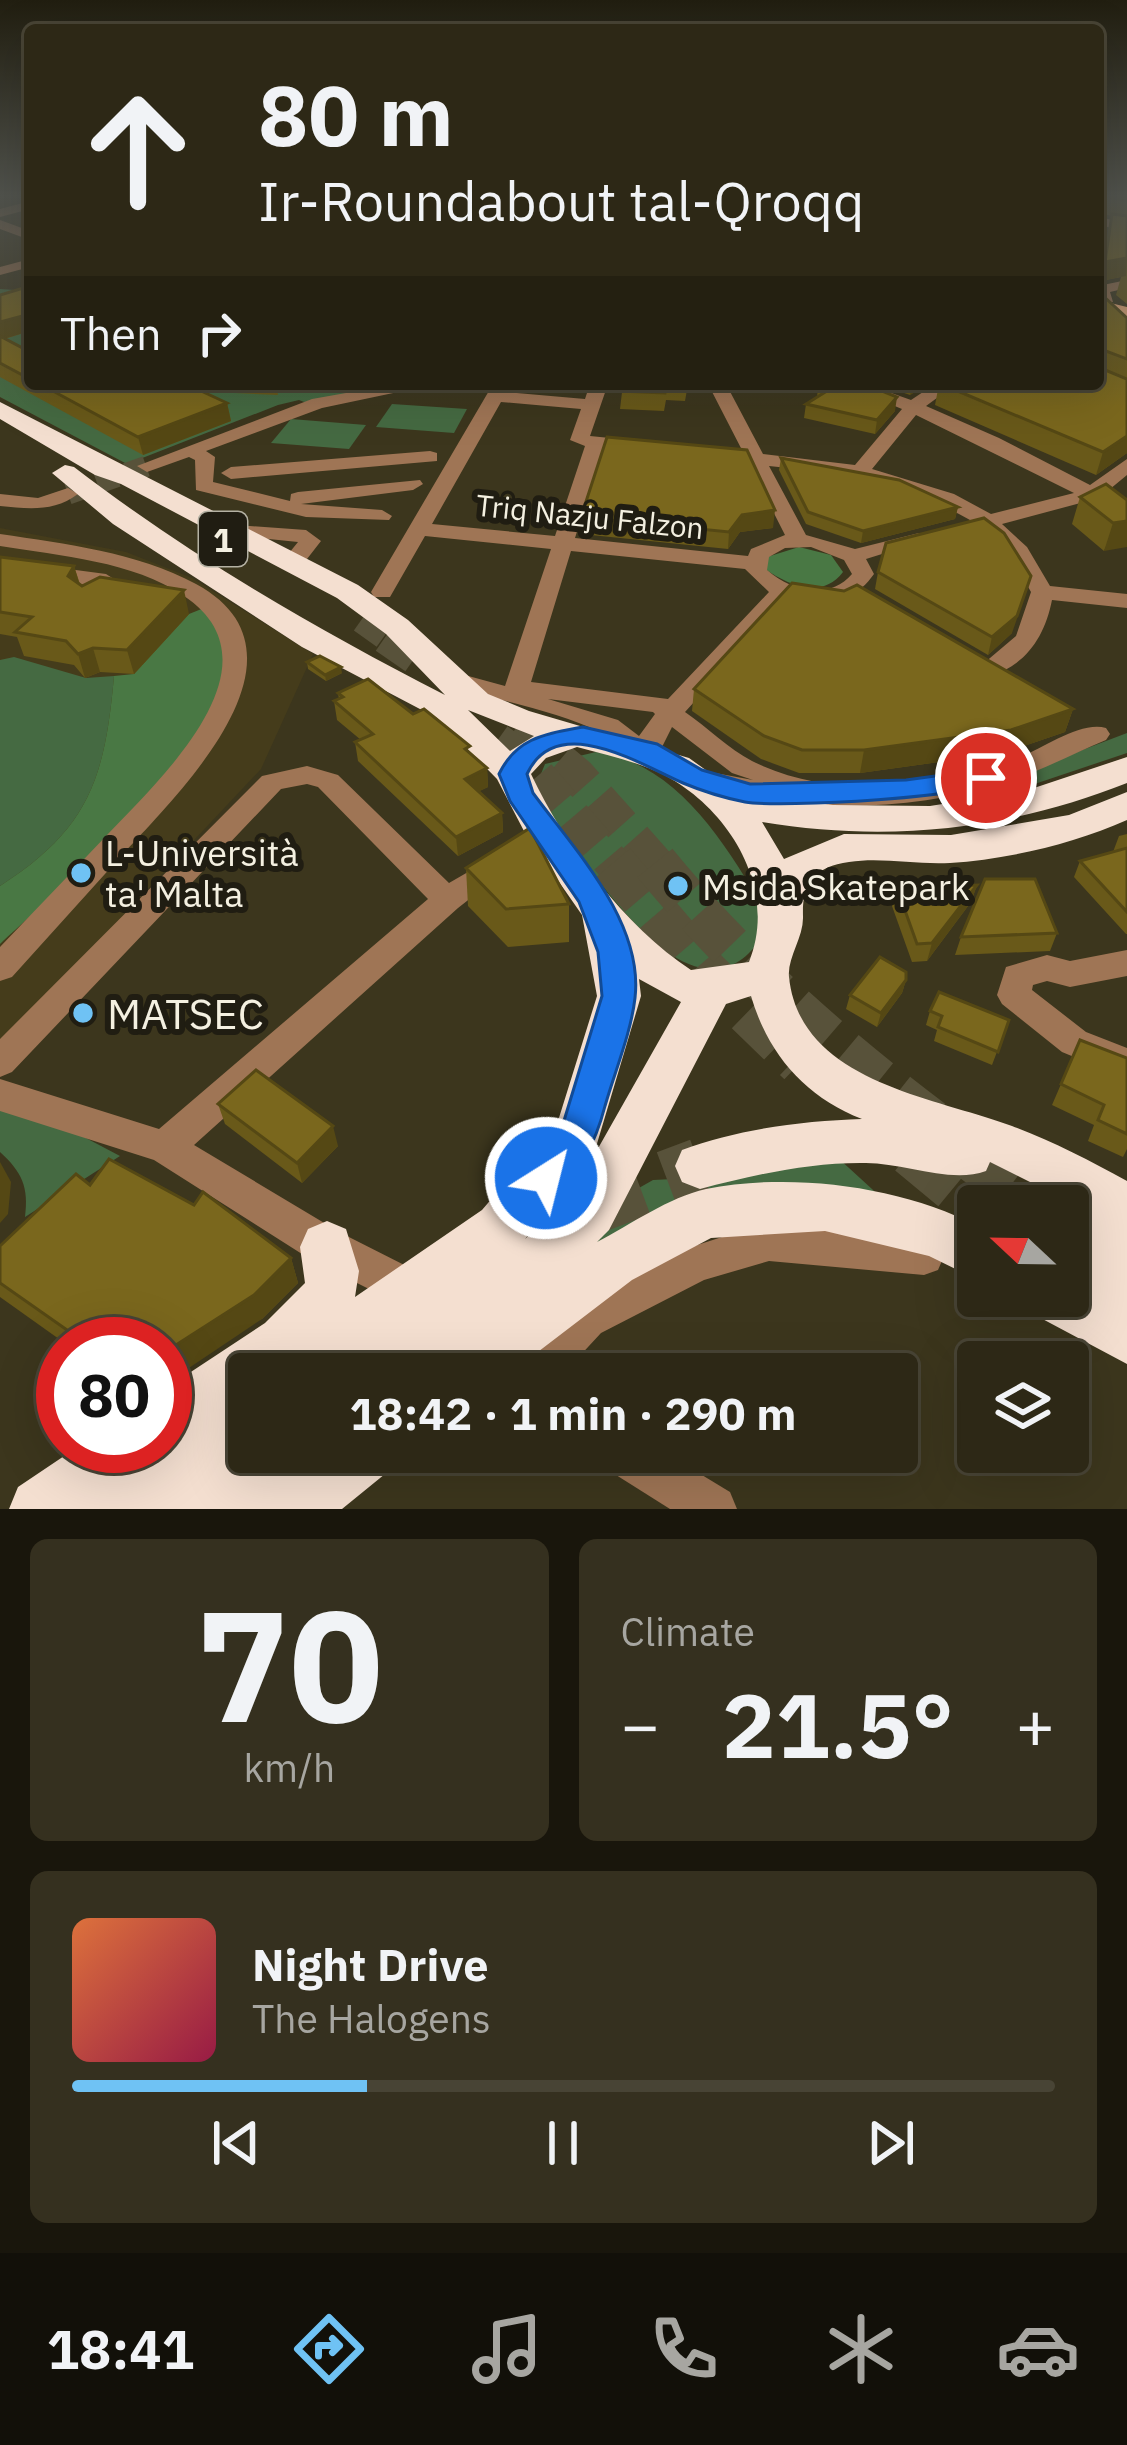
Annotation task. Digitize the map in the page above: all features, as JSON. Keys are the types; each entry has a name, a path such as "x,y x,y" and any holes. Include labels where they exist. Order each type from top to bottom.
{"highway":[{"name":"1","path":"0,409 72,475"},
{"name":"1","path":"0,434 351,624"},
{"path":"72,475 112,467 237,532 397,627 435,673 478,703 642,749 692,776 728,804 754,835 780,894 786,927 766,974 782,1031 830,1081 876,1104 1028,1154 1094,1205 1127,1251"},
{"path":"72,475 123,518 313,640 449,711 513,774 520,795 593,898 648,962 677,983 710,991 766,974"},
{"path":"513,774 521,758 542,744 583,735"},
{"path":"728,804 850,823 902,822 1006,809 1068,794 1127,769"},
{"path":"780,894 802,866 844,848 951,849 1077,826 1127,806"},
{"path":"322,1353 501,1228 580,1132 619,996 614,952 593,898"},
{"path":"432,1353 511,1288 590,1213 710,991"},
{"path":"700,1166 791,1145 864,1136 940,1148 1094,1205"},
{"path":"489,1353 614,1262 705,1214 825,1207 938,1233 957,1243"},
{"path":"192,1404 316,1314 333,1285 327,1247"},
{"path":"382,1353 493,1278"},
{"path":"1089,1279 1127,1300"},
{"path":"1089,1315 1127,1336"},
{"path":"95,1509 228,1417"},
{"path":"151,1509 228,1457"},
{"path":"40,1509 93,1473"},
{"path":"287,1497 328,1473"}],"street":[{"path":"1127,311 1116,316 1127,334"},
{"path":"299,390 318,403"},
{"path":"147,466 318,403 393,390"},
{"path":"382,592 499,390 592,405"},
{"path":"597,390 579,440 665,450"},
{"path":"720,390 798,540"},
{"path":"867,390 914,406 1093,494 1127,517"},
{"path":"861,470 914,406 938,390"},
{"path":"595,443 517,688 660,705 742,767 815,792"},
{"path":"188,450 205,457 203,486 306,511 382,516"},
{"path":"689,452 861,470 918,487 986,521 1024,556 1042,592 1032,634 1010,659 988,669"},
{"path":"231,473 430,457"},
{"path":"854,556 1093,494 1127,465"},
{"path":"266,498 317,466"},
{"path":"0,500 40,504 72,475"},
{"path":"266,498 412,484"},
{"name":"Triq Nazju Falzon","path":"420,529 755,563"},
{"path":"0,540 156,569 197,592 236,645 234,686 222,721 196,758 0,968"},
{"path":"798,540 829,544 854,556 863,574 860,596 818,597 783,591 762,578 755,563 768,547 798,540"},
{"path":"0,567 106,581 92,598"},
{"path":"435,673 609,726 642,749 783,591"},
{"path":"1042,592 1127,601"},
{"path":"692,776 750,794 906,789 986,778 1097,734 1061,712"},
{"path":"0,1062 272,782 308,775 328,781 447,900"},
{"path":"154,1144 447,900 508,858 554,844"},
{"path":"1127,963 1070,974 1047,968 1046,999 1074,1042 1127,1064"},
{"path":"0,1072 154,1144 327,1247 412,1291"},
{"path":"0,1095 154,1144"},
{"path":"553,1353 586,1318 697,1263 769,1242 924,1256"},
{"path":"655,1473 713,1509"}],"shaded area":[{"name":"L-Università ta' Malta","path":"0,528 126,552 192,578 313,654 261,769 0,1046"}],"green space":[{"path":"0,289 24,291 24,390 406,390 317,407 299,400 278,405 127,464 0,397"},
{"path":"392,404 467,409 454,433 376,427"},
{"path":"291,419 366,425 349,449 271,443"},
{"path":"799,547 831,555 843,572 835,581 815,588 794,584 765,569 767,557"},
{"path":"204,608 221,640 225,668 214,709 193,744 130,819 0,944 0,886 54,843 87,798 105,744 114,676 134,674 189,614"},
{"path":"14,657 86,678 114,676 105,744 87,798 54,843 0,886 0,660"},
{"path":"1127,733 1127,753 990,799 980,789"},
{"name":"Msida Skatepark","path":"596,752 654,773 678,792 739,867 771,921 744,958 714,969 682,961 650,938 619,906 546,809 536,786 545,764"},
{"path":"0,1107 65,1127 120,1156 25,1217 22,1181 0,1152"},
{"path":"837,1157 884,1200 758,1192 457,1353 442,1353 616,1201 653,1180 715,1177"}],"building":[{"path":"24,288 24,316 0,322 0,295"},
{"path":"1104,297 1127,318 1127,359 1106,351"},
{"path":"0,336 24,349 24,376 0,363"},
{"path":"1104,369 1127,379 1127,436 1103,452 955,390 1104,390"},
{"path":"51,390 199,390 227,403 138,437"},
{"path":"880,390 897,397 877,420 806,404 827,391"},
{"path":"607,437 747,450 775,510 742,515 729,532 581,517"},
{"path":"781,458 899,480 958,507 863,531 808,512"},
{"path":"1106,484 1127,500 1127,521 1113,523 1080,497"},
{"path":"984,518 1004,533 1031,576 1017,616 992,637 878,572 886,543"},
{"path":"0,557 74,566 68,576 82,586 100,577 184,590 127,650 93,648 78,654 66,641 15,632 32,617 0,612"},
{"path":"792,583 844,591 857,585 1073,709 1011,730 864,750 802,750 764,736 694,689"},
{"path":"320,656 341,667 325,675 307,662"},
{"path":"368,679 413,714 424,709 470,746 465,749 487,768 465,779 502,813 456,837 355,742 373,734 334,701 343,697 338,693"},
{"path":"530,828 569,904 506,909 466,868"},
{"path":"1127,848 1127,912 1080,861"},
{"path":"985,879 1035,879 1057,933 961,937"},
{"path":"977,885 932,943 917,944 897,888"},
{"path":"880,957 906,972 906,980 881,1013 850,995"},
{"path":"939,992 1009,1020 998,1052 938,1027 942,1016 930,1011"},
{"path":"1080,1040 1127,1058 1127,1134 1098,1120 1104,1105 1061,1084"},
{"path":"256,1070 333,1126 297,1163 218,1104"},
{"path":"109,1159 194,1205 203,1192 291,1258 254,1295 192,1335 192,1317 48,1317 0,1283 0,1246 76,1174 90,1185"}],"tunnel":[{"path":"68,494 147,466"},
{"path":"362,619 390,639"},
{"path":"386,636 428,665"},
{"path":"518,726 577,775 658,866"},
{"path":"497,741 525,761 615,866"},
{"path":"613,863 707,973 800,1063"},
{"path":"655,863 727,944 804,1018 972,1152"},
{"path":"906,1143 917,1152"},
{"path":"913,1149 957,1185"},
{"path":"968,1149 972,1152"},
{"path":"972,1152 1016,1185"},
{"path":"588,1208 700,1166"}],"place":[{"name":"L-Università ta' Malta","path":"81,873"},
{"name":"Msida Skatepark","path":"678,886"},
{"name":"MATSEC","path":"83,1013"}],"route":[{"path":"546,1178 580,1132 619,996 614,952 593,898 520,795 513,774 521,758 542,744 583,735 647,751 692,776 750,794 906,789 986,778"}]}
